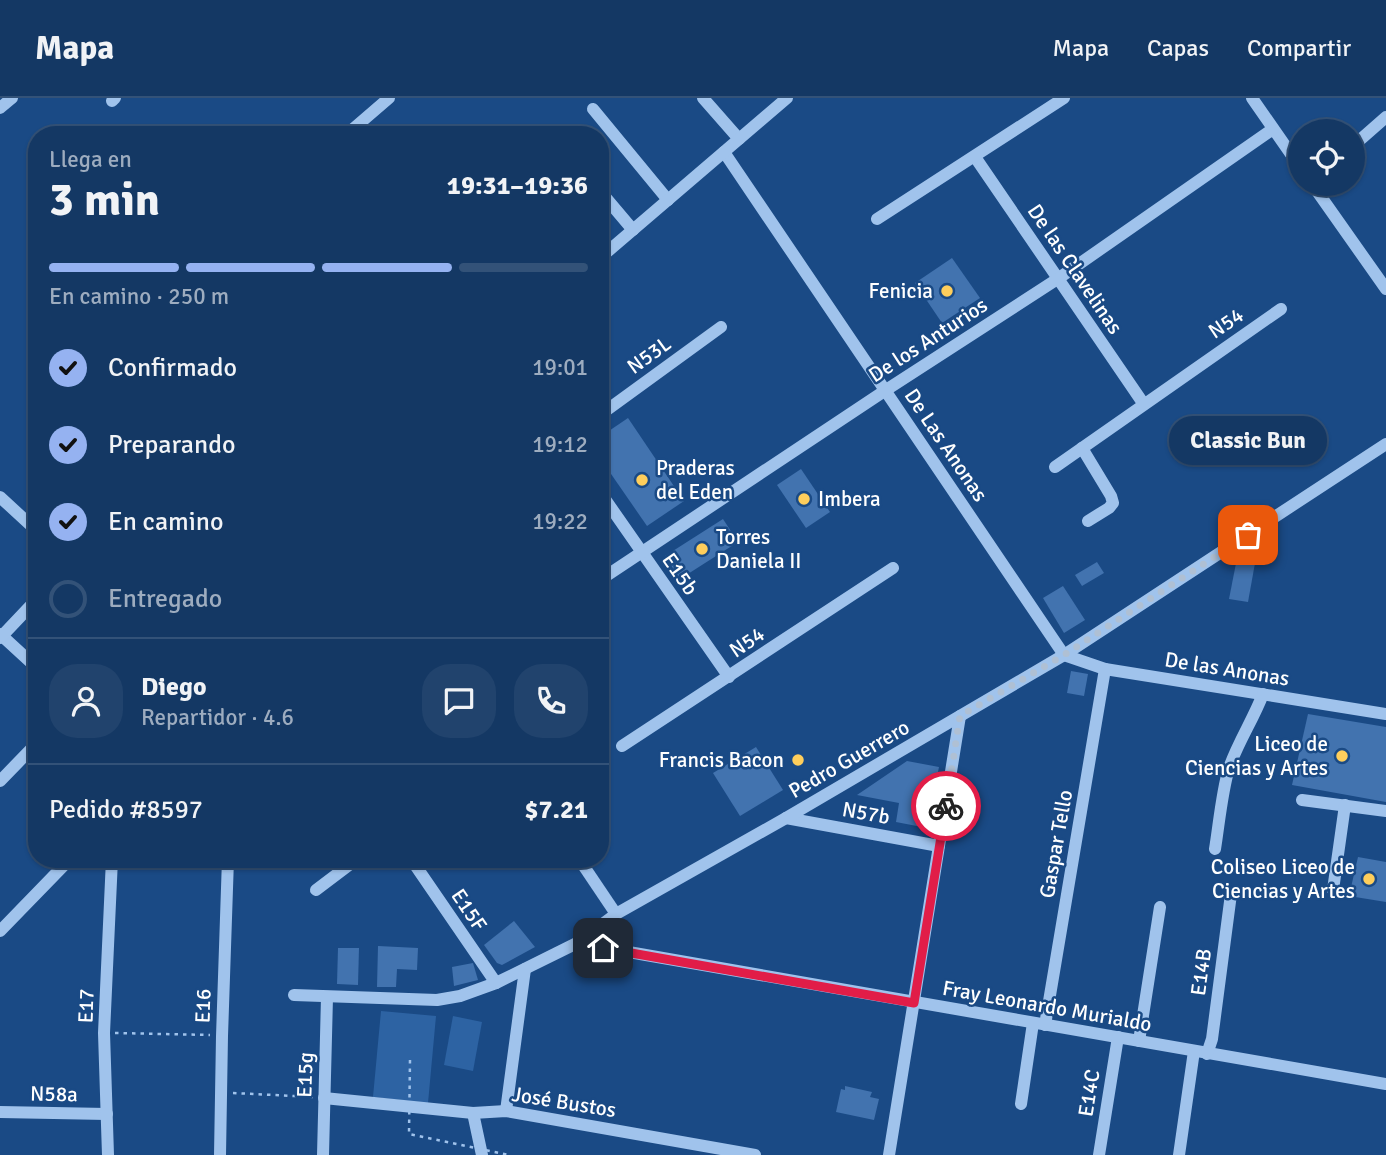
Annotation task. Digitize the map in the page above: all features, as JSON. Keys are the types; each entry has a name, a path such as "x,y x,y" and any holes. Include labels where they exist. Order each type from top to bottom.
{"street":[{"path":"0,108 12,98"},
{"path":"356,126 389,98"},
{"path":"703,98 739,139"},
{"path":"609,250 787,98"},
{"path":"877,219 1064,98"},
{"path":"1252,98 1288,150"},
{"path":"593,109 607,126"},
{"path":"1365,135 1386,117"},
{"path":"609,128 668,200"},
{"name":"De los Anturios","path":"609,574 1059,278 1273,129"},
{"name":"De Las Anonas","path":"724,152 1064,655"},
{"name":"De las Clavelinas","path":"975,157 1143,403"},
{"path":"1321,196 1386,288"},
{"path":"609,202 633,230"},
{"name":"N54","path":"1055,467 1281,309"},
{"name":"N53L","path":"609,408 721,327"},
{"name":"Pedro Guerrero","path":"293,995 437,1000 460,996 496,983 577,943 616,914 1064,655 1386,444"},
{"path":"1082,448 1113,503 1087,521"},
{"path":"0,496 28,522"},
{"name":"E15b","path":"609,505 729,677"},
{"name":"N54","path":"622,746 893,568"},
{"path":"28,608 1,636 28,660"},
{"name":"De las Anonas","path":"1064,655 1105,669 1386,714"},
{"name":"Gaspar Tello","path":"1021,1104 1039,1024 1105,669"},
{"path":"1215,849 1228,771 1263,694"},
{"path":"889,1155 960,716"},
{"path":"0,781 28,752"},
{"path":"1302,800 1386,811"},
{"path":"1333,890 1345,805"},
{"name":"N57b","path":"786,818 939,846"},
{"path":"0,932 61,868"},
{"name":"E17","path":"107,1155 104,1033 112,868"},
{"name":"E16","path":"220,1155 228,868"},
{"path":"316,890 345,868"},
{"name":"E15F","path":"417,868 496,983"},
{"path":"585,868 616,914"},
{"name":"E14B","path":"1179,1155 1200,1053 1212,1039 1231,894"},
{"path":"1139,1041 1160,907"},
{"name":"Fray Leonardo Murialdo","path":"577,943 1386,1084"},
{"path":"506,1111 525,969"},
{"name":"E15g","path":"323,1155 327,997"},
{"name":"E14C","path":"1099,1155 1118,1037"},
{"name":"José Bustos","path":"324,1098 473,1113 506,1111 755,1155"},
{"name":"N58a","path":"0,1112 107,1114"},
{"path":"473,1113 482,1155"}],"path":[{"path":"104,1033 222,1036"},
{"path":"410,1060 409,1134 509,1155"},
{"path":"221,1093 324,1098"}],"shaded area":[{"path":"381,1011 436,1016 428,1103 373,1097"},
{"path":"453,1016 482,1022 473,1071 444,1065"}],"building":[{"name":"Fenicia","path":"952,258 980,298 942,323 915,283"},
{"name":"Praderas del Eden","path":"628,418 684,501 647,526 609,471 609,431"},
{"name":"Imbera","path":"801,469 830,512 806,528 777,485"},
{"name":"Torres Daniela II","path":"723,519 738,542 680,579 665,556"},
{"path":"1239,548 1257,552 1248,602 1229,599"},
{"path":"1097,562 1104,573 1082,586 1075,575"},
{"path":"1063,586 1085,620 1064,633 1043,598"},
{"path":"1071,671 1088,674 1084,696 1067,693"},
{"name":"Liceo de Ciencias y Artes","path":"1308,714 1386,727 1386,802 1292,785"},
{"path":"756,747 783,790 740,816 713,773"},
{"path":"907,761 939,767 927,828 896,822 899,803 857,795"},
{"name":"Coliseo Liceo de Ciencias y Artes","path":"1358,857 1386,862 1386,902 1349,896"},
{"path":"514,921 535,947 502,965 497,963 484,945"},
{"path":"378,946 418,948 417,970 397,969 396,987 377,987"},
{"path":"338,948 359,948 358,985 337,984"},
{"path":"473,963 478,980 454,986 452,967"},
{"path":"845,1086 872,1092 870,1097 879,1099 874,1120 836,1112 841,1089 845,1090"}],"way so far":[{"path":"946,806 960,716 1064,655 1248,535"}],"place":[{"name":"Fenicia","path":"947,291"},
{"name":"Praderas del Eden","path":"642,480"},
{"name":"Imbera","path":"804,499"},
{"name":"Classic Bun","path":"1248,535"},
{"name":"Torres Daniela II","path":"702,549"},
{"name":"Liceo de Ciencias y Artes","path":"1342,756"},
{"name":"Francis Bacon","path":"798,760"},
{"name":"Coliseo Liceo de Ciencias y Artes","path":"1369,879"}],"route":[{"path":"603,948 914,1003 946,806"}]}
